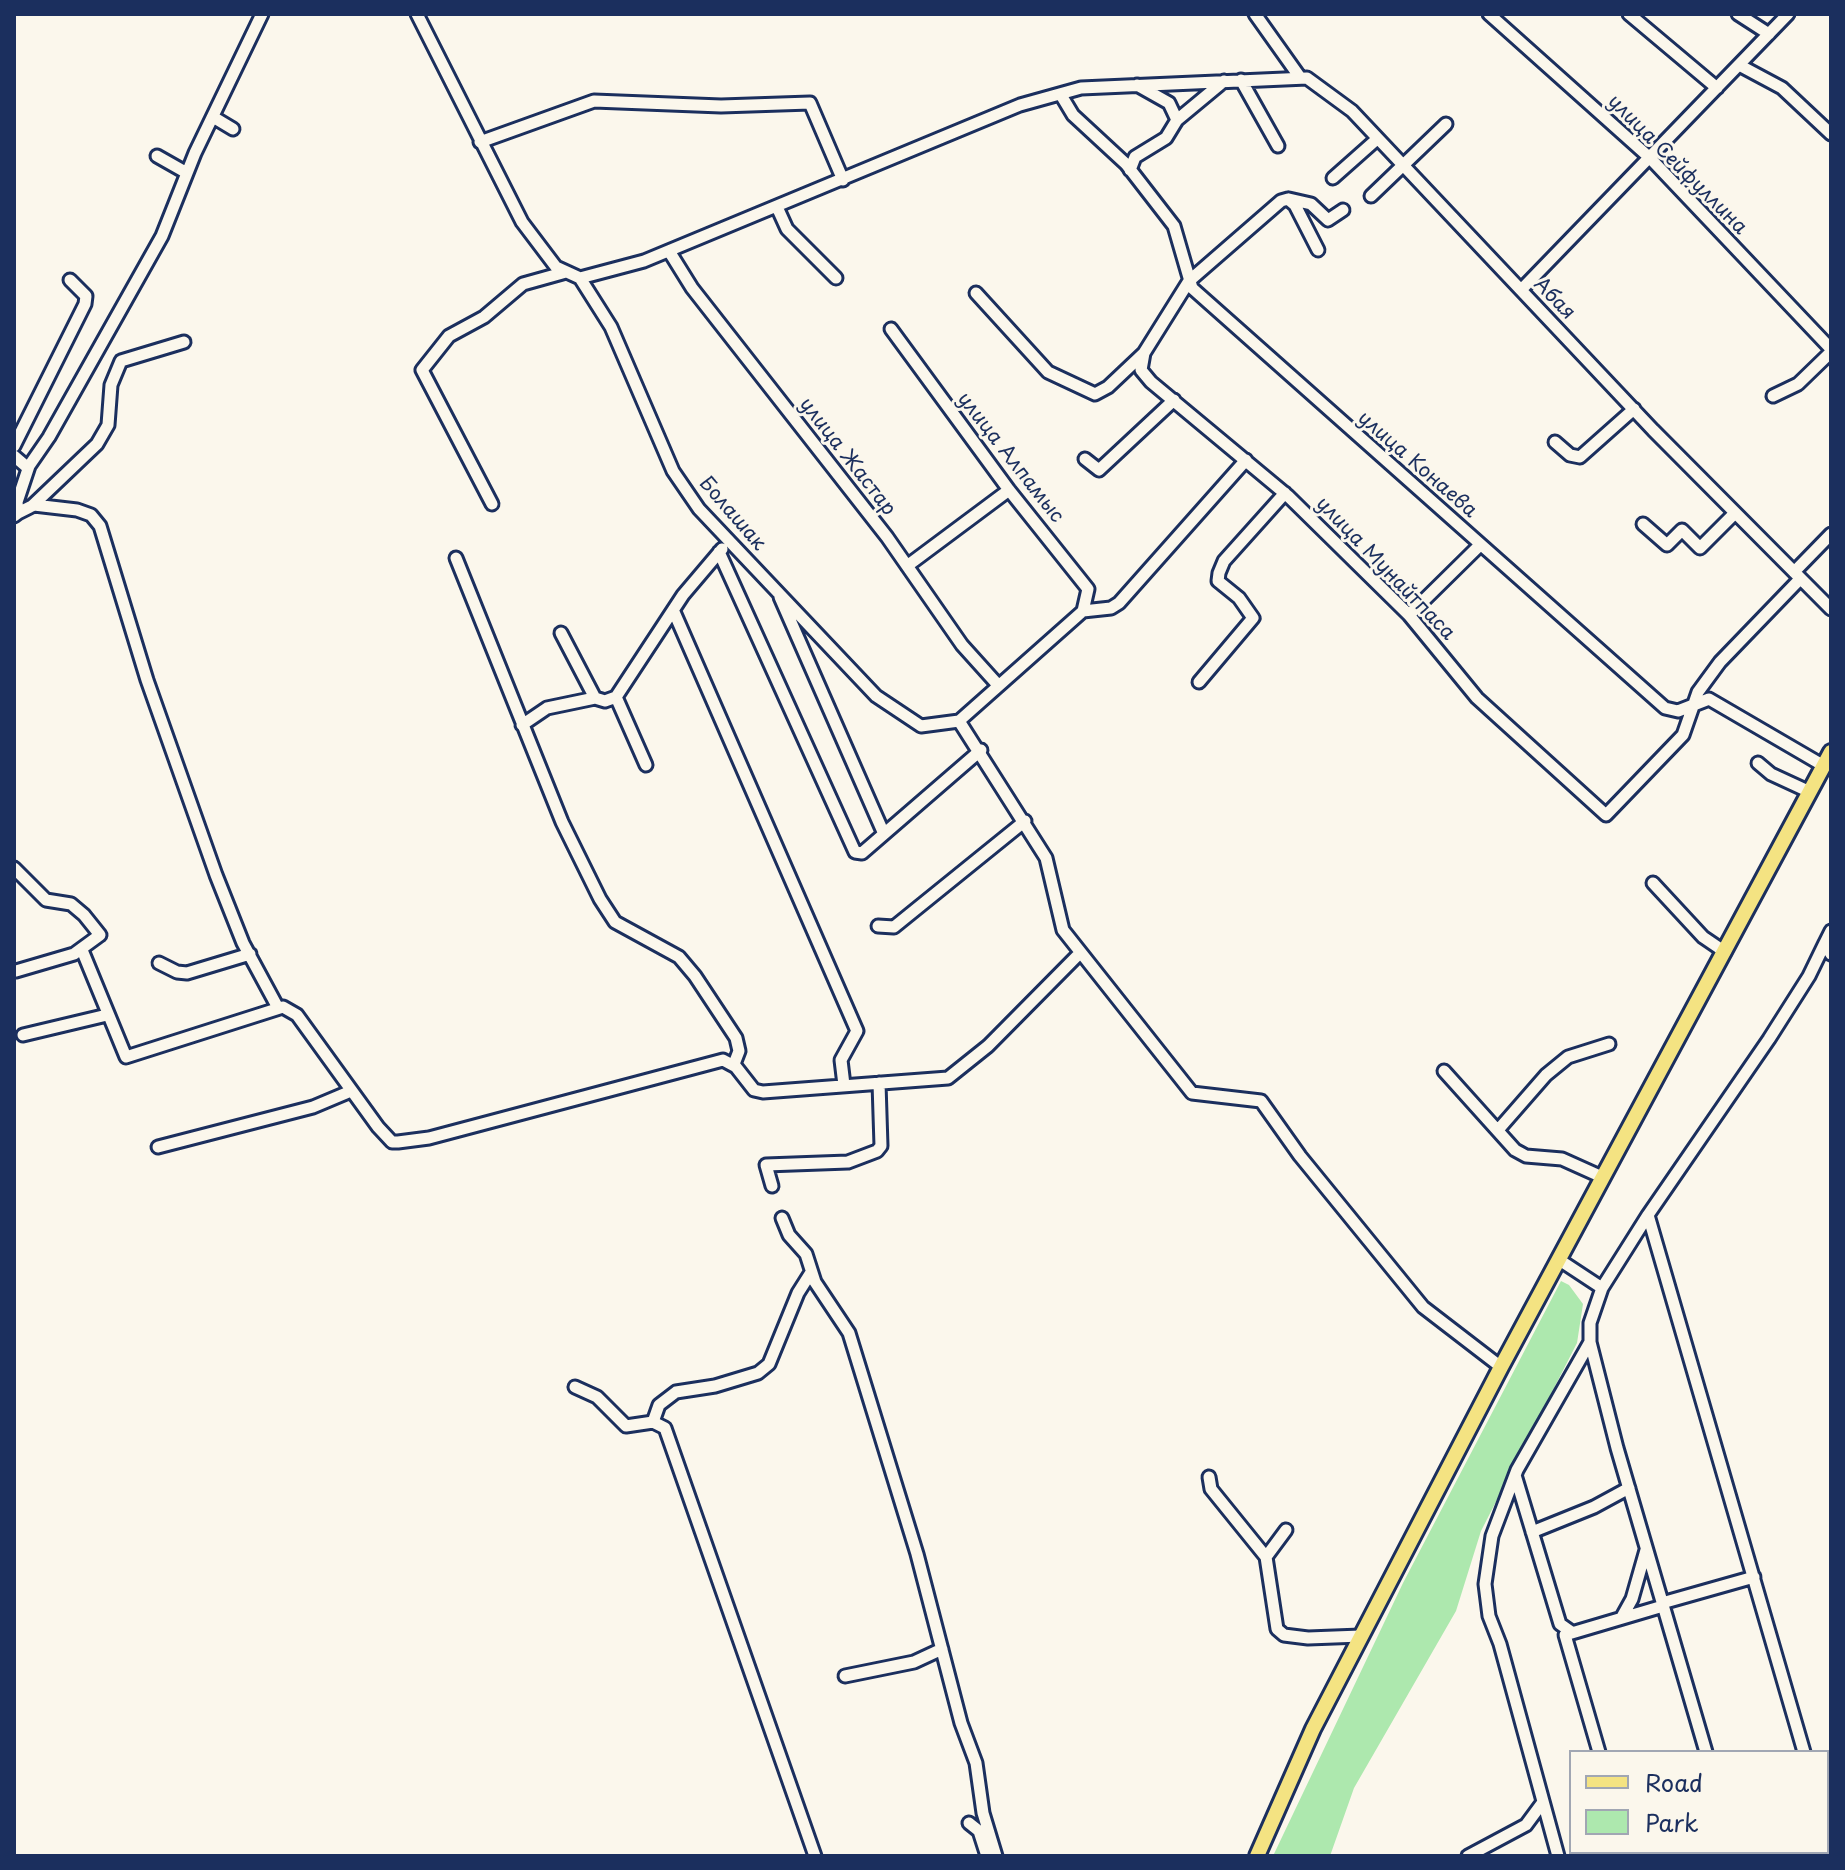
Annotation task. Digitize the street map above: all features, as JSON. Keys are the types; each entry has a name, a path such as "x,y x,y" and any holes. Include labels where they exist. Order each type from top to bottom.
{"main road":[{"path":"1257,1856 1313,1729 1361,1636 1558,1259 1831,752"}],"street":[{"path":"16,515 28,468 162,236 187,173 262,14"},
{"path":"417,14 480,142 539,249 556,267 580,278 621,270 1020,105 1081,88 1299,76"},
{"name":"Абая","path":"1255,14 1299,76 1328,91 1377,139 1634,409 1831,609"},
{"path":"1629,14 1717,88"},
{"path":"1738,14 1769,34"},
{"path":"1521,290 1788,14"},
{"name":"улица Сейфуллина","path":"1493,15 1650,158 1831,351"},
{"path":"1739,65 1782,88 1831,134"},
{"path":"1241,80 1278,146"},
{"path":"1130,170 1135,157 1166,138 1177,120 1224,81"},
{"path":"1136,85 1169,103 1177,120"},
{"path":"1061,95 1073,115 1130,170 1180,236 1189,281"},
{"path":"480,142 594,101 721,106 810,103 843,180"},
{"path":"213,117 233,129"},
{"path":"1371,196 1446,124"},
{"path":"1333,178 1377,139"},
{"path":"157,156 187,173"},
{"path":"1288,199 1295,205 1318,250"},
{"path":"976,293 1048,372 1089,394 1101,393 1144,353 1189,281 1270,208 1288,199 1311,204 1328,220 1343,210"},
{"path":"777,207 787,229 836,278"},
{"name":"улица Жастар","path":"669,251 692,288 739,344 907,566 962,645 998,685"},
{"path":"492,504 422,370 449,336 491,312 523,284 566,272"},
{"name":"Болашак","path":"580,278 611,327 673,471 724,548 776,589 876,696 921,726 959,721"},
{"path":"14,446 85,304 86,296 70,280"},
{"name":"улица Конаева","path":"1189,281 1192,288 1232,326 1665,708 1678,711 1709,699 1824,766"},
{"name":"улица Алпамыс","path":"891,329 1009,490 1088,589 1083,611"},
{"path":"16,515 32,506 97,444 108,425 111,385 121,361 184,342"},
{"path":"1773,396 1798,384 1831,351"},
{"name":"улица Мунайтпаса","path":"1144,353 1140,365 1144,374 1285,493 1409,615 1477,698 1606,815 1683,735 1696,704"},
{"path":"1085,459 1099,470 1174,400"},
{"path":"1555,442 1570,455 1580,457 1634,409"},
{"path":"14,456 28,468"},
{"path":"1246,460 1119,603 1111,608 1083,611 959,721 981,750 1046,858 1063,930 1192,1093 1261,1101 1300,1156 1423,1307 1501,1367"},
{"path":"907,566 1009,490"},
{"path":"1199,682 1253,618 1239,598 1218,581 1224,561 1285,493"},
{"path":"32,506 77,510 91,515 100,526 155,702 220,885 250,954 277,1006 297,1015 392,1142 412,1141 723,1060 734,1064 754,1090 763,1092 954,1075 988,1046 1080,953"},
{"path":"1643,524 1667,545 1682,530 1700,548 1735,513"},
{"path":"1696,704 1698,692 1720,662 1831,534"},
{"path":"1409,615 1480,545"},
{"path":"522,725 547,708 616,697 683,595 724,548 850,845 862,853 981,750"},
{"path":"456,558 562,822 600,899 615,922 679,957 695,976 736,1038 739,1051 734,1064"},
{"path":"776,589 884,834"},
{"path":"674,612 857,1031 841,1060 844,1085"},
{"path":"561,633 595,698"},
{"path":"616,697 646,765"},
{"path":"1758,763 1771,774 1810,792"},
{"path":"878,926 894,927 1025,821"},
{"path":"14,868 46,900 71,904 100,935 82,950 16,971"},
{"path":"1653,883 1703,937 1725,952"},
{"path":"1705,1750 1629,1488 1590,1342 1590,1323 1602,1288 1648,1215 1769,1039 1829,939"},
{"path":"82,950 122,1052 132,1058 277,1006"},
{"path":"159,963 177,972 187,973 250,954"},
{"path":"23,1035 107,1015"},
{"path":"1498,1130 1568,1057 1609,1044"},
{"path":"1444,1071 1515,1150 1526,1156 1562,1159 1602,1177"},
{"path":"772,1186 766,1165 848,1162 877,1151 881,1146 879,1083"},
{"path":"158,1147 313,1107 351,1091"},
{"path":"1648,1215 1803,1750"},
{"path":"782,1218 789,1235 806,1254 810,1274 849,1333 890,1458 976,1763 983,1813 996,1856"},
{"path":"1558,1259 1602,1288"},
{"path":"653,1422 659,1405 676,1392 747,1377 769,1364 798,1293 810,1274"},
{"path":"1558,1856 1500,1644 1489,1616 1485,1584 1492,1536 1515,1475 1590,1342"},
{"path":"575,1387 597,1397 626,1426 653,1422 665,1428 815,1856"},
{"path":"1515,1475 1566,1632 1598,1750"},
{"path":"1209,1477 1211,1489 1266,1557 1271,1570 1273,1618 1284,1635 1361,1636"},
{"path":"1532,1532 1594,1507 1629,1488"},
{"path":"1266,1557 1286,1530"},
{"path":"1622,1617 1632,1599 1647,1549"},
{"path":"1566,1632 1754,1577"},
{"path":"1573,1665 1573,1645 1585,1627"},
{"path":"845,1676 914,1662 942,1649"},
{"path":"1468,1856 1526,1825 1543,1802"},
{"path":"969,1823 979,1831 987,1856"}],"green space":[{"path":"1561,1281 1569,1285 1583,1304 1577,1343 1481,1531 1456,1611 1354,1788 1330,1856 1273,1856 1403,1583"}]}
